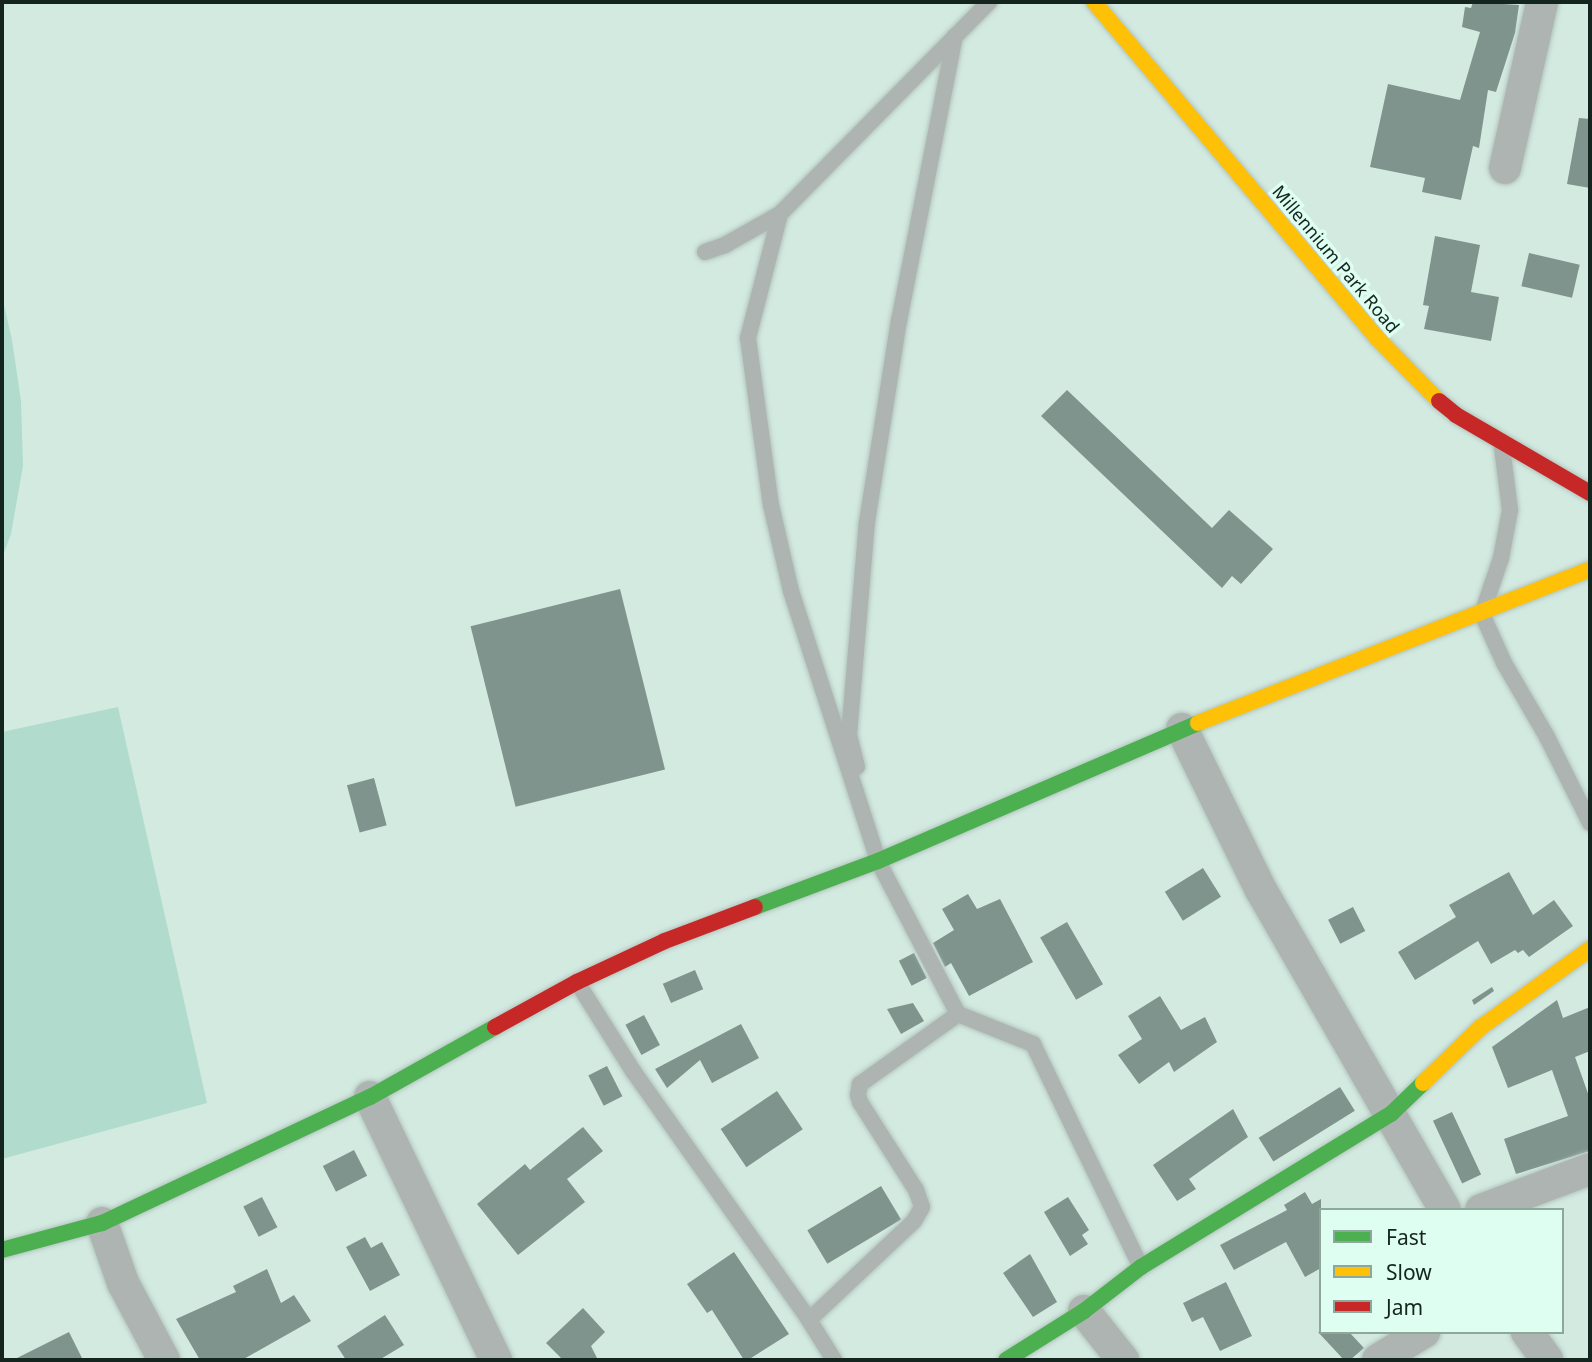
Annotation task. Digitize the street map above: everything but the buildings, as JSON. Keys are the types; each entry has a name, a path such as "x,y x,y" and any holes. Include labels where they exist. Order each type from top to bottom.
{"street":[{"name":"Millennium Park Road","path":"1094,2 1420,385 1456,415 1590,494"},
{"path":"1504,167 1542,2"},
{"path":"2,1250 102,1223 370,1097 577,982 665,941 878,861 1182,729 1482,614 1590,569"},
{"path":"1182,729 1261,890 1444,1208"},
{"path":"1006,1360 1084,1311 1141,1267 1391,1114 1480,1027 1590,948"},
{"path":"370,1097 496,1360"},
{"path":"1486,1208 1590,1169"},
{"path":"102,1223 123,1283 164,1360"},
{"path":"1084,1311 1124,1360"},
{"path":"1377,1360 1421,1334"},
{"path":"1528,1334 1547,1360"}],"lane":[{"path":"705,252 725,245 780,214 989,2"},
{"path":"878,861 849,735 867,522 899,321 955,36"},
{"path":"780,214 748,338 771,505 790,591 878,861 958,1014 1033,1044 1141,1267"},
{"path":"1502,444 1510,510 1501,558 1482,614 1504,663 1547,737 1590,823"},
{"path":"577,982 633,1071 809,1320 834,1360"},
{"path":"809,1320 914,1221 922,1207 916,1190 860,1102 860,1084 958,1014"}],"green space":[{"path":"2,296 21,401 23,466 11,534 2,558"},
{"path":"118,707 207,1103 2,1159 2,732"}],"traffic: fast":[{"path":"755,907 878,861 1198,723"},
{"path":"2,1250 102,1223 370,1097 495,1027"},
{"path":"1006,1360 1084,1311 1141,1267 1391,1114 1423,1083"}],"traffic: slow":[{"path":"1094,2 1377,338 1439,401"},
{"path":"1198,723 1590,569"},
{"path":"1423,1083 1481,1027 1590,949"}],"traffic: jam":[{"path":"1439,401 1456,415 1590,493"},
{"path":"495,1027 577,982 665,941 755,907"}]}
